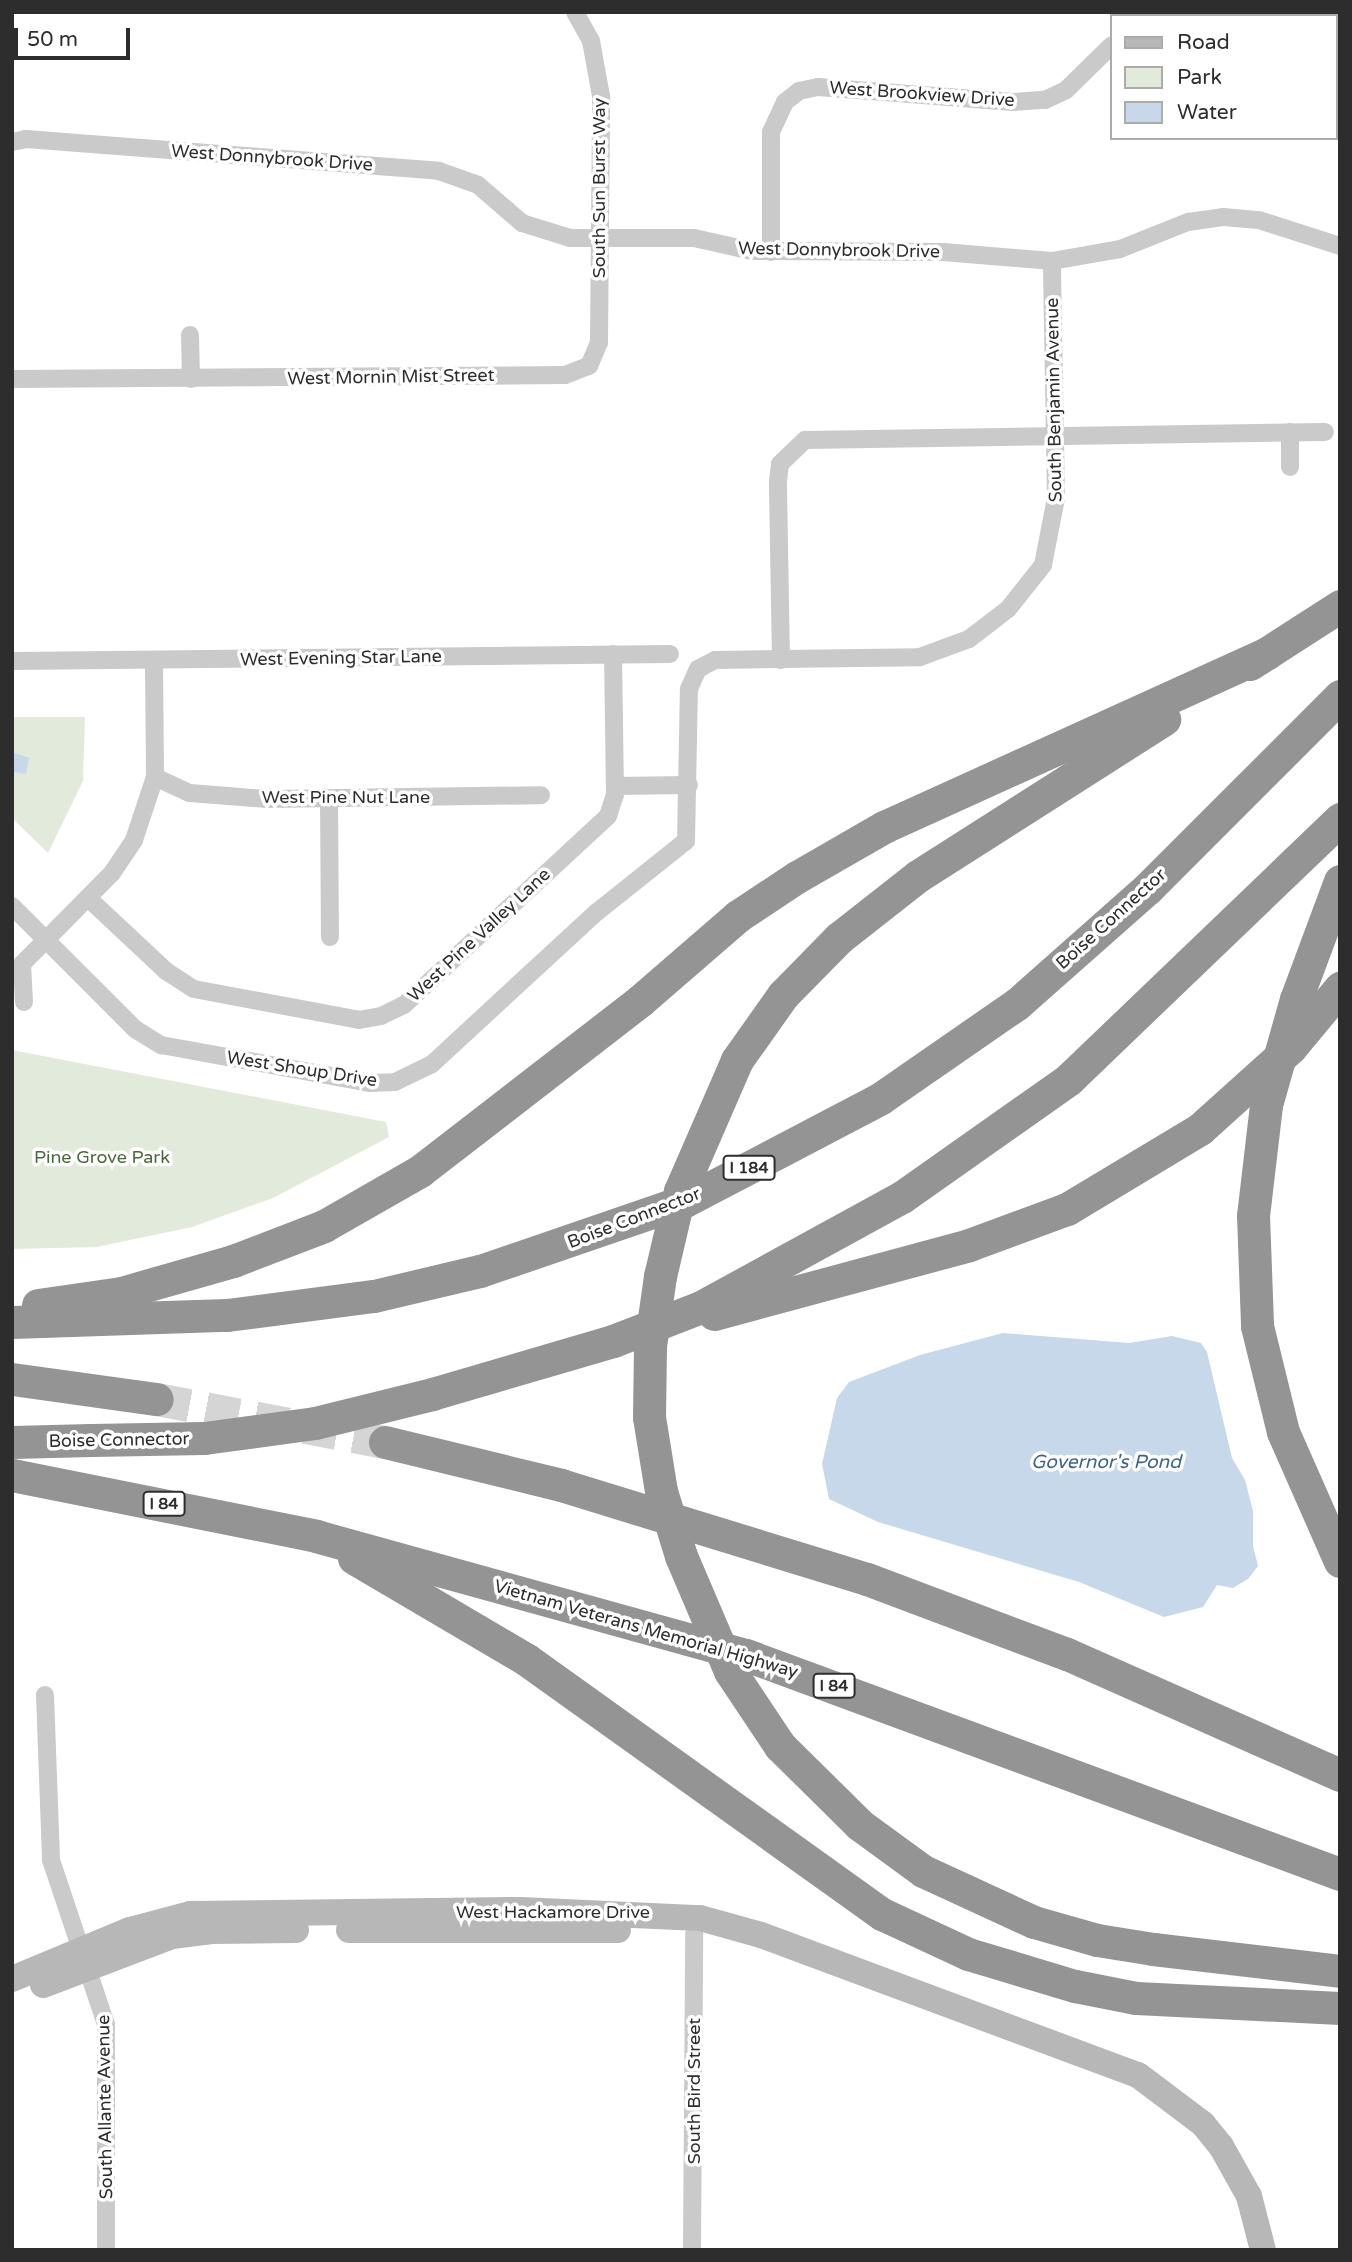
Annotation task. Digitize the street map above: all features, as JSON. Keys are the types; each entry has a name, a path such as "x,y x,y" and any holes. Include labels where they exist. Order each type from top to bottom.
{"highway":[{"path":"1340,606 918,876 839,938 783,995 737,1060 680,1191 660,1276 649,1346 649,1417 662,1491 681,1556 730,1671 780,1745 860,1825 923,1871 984,1902 1047,1925 1097,1940 1153,1949 1340,1971"},
{"path":"12,1309 121,1293 233,1261 324,1226 420,1171 641,1000 738,916 797,877 884,827 1267,653"},
{"name":"Boise Connector","path":"12,1322 227,1315 374,1296 480,1271 685,1201 881,1098 1017,1004 1147,889 1340,696"},
{"name":"Boise Connector","path":"12,1442 204,1438 287,1427 432,1394 613,1342 701,1307 849,1228 985,1142 1069,1079 1138,1017 1223,928 1340,819"},
{"path":"1340,881 1296,999 1266,1105 1254,1215 1257,1325 1283,1432 1340,1561"},
{"path":"1296,999 1340,911"},
{"path":"613,1342 969,1245 1067,1209 1199,1129 1291,1047 1340,988"},
{"path":"12,1379 157,1399"},
{"path":"385,1443 561,1485 867,1579 1079,1659 1340,1775"},
{"name":"Vietnam Veterans Memorial Highway","path":"12,1475 316,1536 746,1655 1340,1874"},
{"path":"316,1536 527,1660 882,1914 956,1948 1075,1986 1136,1998 1340,2008"}],"street":[{"name":"South Sun Burst Way","path":"575,12 591,41 601,96 599,343 589,366"},
{"name":"West Brookview Drive","path":"771,251 771,132 785,102 799,91 818,87 1013,102 1045,100 1066,90 1110,47"},
{"name":"West Donnybrook Drive","path":"12,142 26,139 439,171 478,184 533,228 570,238 694,238 734,249 943,252 1052,261 1120,249 1179,225 1223,217 1259,220 1340,246"},
{"name":"South Benjamin Avenue","path":"689,785 689,688 698,669 715,660 920,657 969,639 1008,609 1043,565 1055,516 1052,261"},
{"path":"190,335 191,379"},
{"name":"West Mornin Mist Street","path":"12,379 565,375 589,366"},
{"path":"1290,432 1290,467"},
{"path":"781,660 778,482 780,464 790,450 822,437 1325,432"},
{"name":"West Pine Valley Lane","path":"88,898 166,971 194,989 359,1020 381,1016 404,1005 608,816 615,786 613,654"},
{"name":"West Evening Star Lane","path":"12,661 670,654"},
{"path":"24,1002 22,964 88,898 134,840 155,777 154,660"},
{"name":"West Pine Nut Lane","path":"155,777 190,793 328,798 541,796"},
{"path":"615,786 689,785"},
{"name":"West Shoup Drive","path":"12,906 135,1029 161,1045 370,1083 395,1082 432,1064 597,912 686,841 689,785"},
{"path":"328,798 330,937"},
{"name":"South Allante Avenue","path":"45,1695 47,1832 58,1888 106,2024 106,2250"},
{"name":"West Hackamore Drive","path":"12,1997 163,1919 232,1911 660,1913 723,1923 878,1989"},
{"name":"West Hackamore Drive","path":"12,1979 172,1936 220,1930 694,1933 744,1945 1079,2059"},
{"name":"South Bird Street","path":"692,2250 694,1933"},
{"path":"1079,2059 1135,2091 1174,2118 1221,2174 1242,2220 1249,2250"},
{"path":"1079,2059 1138,2075 1203,2123 1249,2196 1263,2250"}],"green space":[{"path":"12,717 85,717 83,781 48,853 12,818"},
{"name":"Pine Grove Park","path":"12,1050 386,1122 389,1137 273,1198 192,1227 97,1247 12,1249"}],"water":[{"path":"12,752 29,758 26,774 12,772"},
{"name":"Governor's Pond","path":"1003,1333 1129,1343 1172,1336 1201,1343 1207,1352 1232,1458 1245,1480 1253,1511 1253,1546 1258,1566 1248,1579 1233,1588 1217,1585 1203,1607 1164,1617 1079,1582 878,1522 829,1499 822,1464 837,1398 849,1382 920,1355"}],"tunnel":[{"path":"157,1399 385,1442"}]}
